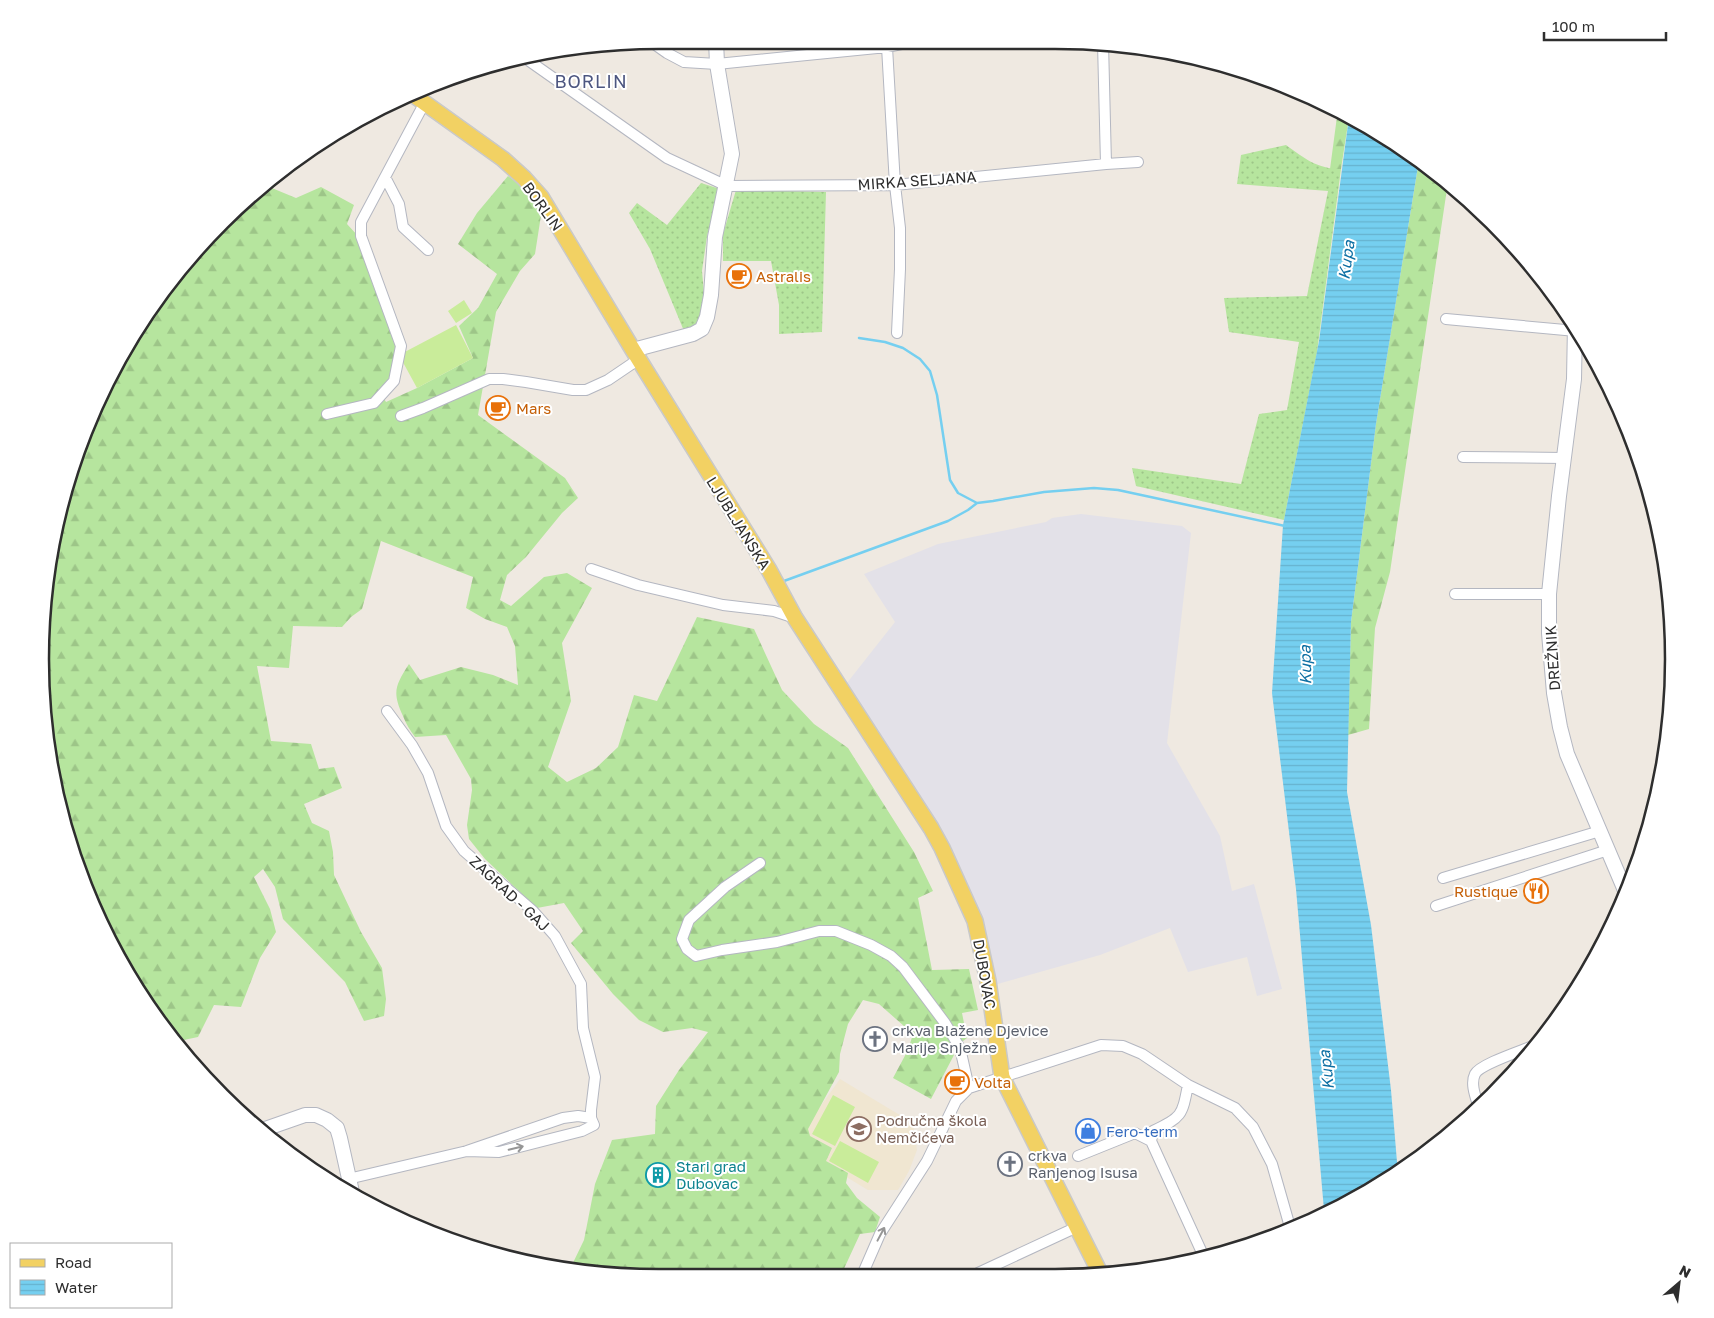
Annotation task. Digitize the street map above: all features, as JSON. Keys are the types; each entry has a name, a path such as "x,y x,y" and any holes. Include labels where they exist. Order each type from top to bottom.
{"main road":[{"name":"BORLIN","path":"420,99 503,159 524,178 540,197 636,355"},
{"name":"LJUBLJANSKA","path":"636,355 769,570 795,618 845,695"},
{"name":"DUBOVAC","path":"845,695 931,828 958,880 975,921 988,982 1002,1077 1098,1268"}],"street":[{"path":"661,49 684,62 717,64 863,49"},
{"path":"401,416 489,379 503,379 573,390 586,390 608,380 636,355 702,329 707,317 711,296 715,237 727,186 732,154 717,64 716,49"},
{"path":"813,49 813,53"},
{"path":"888,49 895,184 900,228 897,334"},
{"path":"1103,51 1106,164"},
{"path":"531,62 667,158 727,186"},
{"path":"327,414 374,403 394,381 401,346 361,236 361,222 385,177 420,99"},
{"name":"MIRKA SELJANA","path":"727,186 895,184 1138,162"},
{"path":"385,177 399,204 403,227 428,250"},
{"name":"DREŽNIK","path":"1446,319 1567,327"},
{"name":"DREŽNIK","path":"1575,341 1574,379 1550,594 1548,633 1554,693 1567,754 1622,884"},
{"path":"1464,457 1564,458"},
{"path":"591,569 638,585 723,605 774,611 795,618"},
{"path":"1455,594 1550,594"},
{"name":"ZAGRAD - GAJ","path":"387,712 412,745 428,773 446,826 464,851 533,911 555,936 581,984 583,1028 595,1077 592,1121"},
{"path":"1443,878 1600,831"},
{"path":"1436,906 1608,850"},
{"path":"760,862 725,888 689,920 682,939 687,949 696,956 776,942 819,931 836,931 871,945 891,956 903,967 945,1023 960,1048 969,1088"},
{"path":"865,1269 880,1234 927,1161 956,1101 969,1088 1101,1045 1123,1046 1142,1054 1188,1085 1235,1108 1254,1127 1272,1164 1289,1223"},
{"path":"1477,1100 1473,1089 1475,1074 1482,1067 1523,1050"},
{"path":"1151,1142 1154,1132 1174,1121 1183,1112 1188,1085"},
{"path":"269,1128 305,1115 316,1115 327,1120 337,1128 350,1184"},
{"path":"351,1185 468,1151 563,1118 578,1116 592,1121 582,1131 499,1152 468,1151"},
{"path":"1078,1156 1135,1133 1151,1142 1201,1251"},
{"path":"987,1269 1077,1227"}],"shaded area":[{"path":"1081,514 1182,526 1191,533 1167,743 1220,836 1232,891 1254,884 1282,989 1257,996 1247,957 1188,972 1170,928 1100,955 994,985 981,921 843,688 895,622 864,574 938,544 1046,522 1052,518"},
{"name":"Područna škola Nemčićeva","path":"840,1079 913,1123 917,1150 909,1171 898,1190 868,1190 810,1155 800,1135"}],"green space":[{"path":"1337,118 1348,124 1341,169 1330,169"},
{"path":"1286,145 1318,165 1332,169 1341,169 1317,352 1284,520 1136,486 1132,468 1241,484 1259,414 1287,410 1299,342 1229,332 1224,298 1307,296 1328,191 1237,184 1241,155"},
{"path":"1418,169 1447,192 1390,572 1375,628 1369,729 1348,735 1351,622 1376,424"},
{"path":"508,176 523,187 542,209 535,254 520,271 496,312 478,415 565,478 578,498 562,513 526,557 507,575 500,600 511,606 544,577 567,573 592,588 562,643 571,701 548,767 567,782 596,768 618,747 634,695 657,701 697,617 754,629 782,690 814,724 848,748 914,852 933,891 918,898 932,970 969,969 978,1010 962,1013 967,1038 950,1051 954,1055 931,1099 893,1078 908,1050 913,1034 879,1004 863,1000 848,1024 840,1054 839,1072 808,1129 810,1136 832,1148 826,1161 848,1173 846,1183 857,1198 880,1217 875,1232 860,1234 844,1269 659,1269 619,1268 573,1263 584,1240 595,1184 612,1140 655,1134 656,1106 679,1070 708,1032 692,1028 663,1032 639,1020 613,994 571,943 583,931 564,903 537,908 485,859 469,839 467,825 472,790 471,779 446,735 415,737 407,724 396,695 398,684 409,664 420,680 461,667 493,675 518,685 515,646 507,627 485,619 466,608 473,577 381,541 362,609 342,627 293,626 289,668 257,666 271,741 311,744 319,769 334,767 342,788 304,804 312,823 329,831 333,852 334,875 361,932 382,968 386,999 384,1016 364,1021 345,982 283,919 275,887 263,869 254,877 270,909 276,932 260,958 241,1007 214,1005 198,1037 183,1040 152,998 131,964 95,893 81,855 60,778 54,739 50,699 50,619 60,540 81,463 95,425 131,354 152,320 200,257 227,227 257,200 272,188 296,198 321,187 354,205 347,224 358,236 373,285 385,303 398,347 394,379 382,395 386,402 473,358 459,326 478,308 497,274 458,244 477,213"},
{"path":"701,183 720,189 707,236 702,271 703,314 696,327 684,331 650,249 629,213 637,203 667,225"},
{"path":"736,190 826,192 822,332 779,334 779,305 771,261 723,261 723,234"},
{"path":"464,300 472,313 456,323 448,311"},
{"path":"456,325 473,358 417,388 399,355"},
{"path":"833,1095 855,1107 835,1146 812,1134"},
{"path":"840,1141 879,1162 868,1183 829,1161"}],"water":[{"name":"Kupa","path":"1348,124 1394,152 1418,169 1376,424 1351,622 1347,792 1371,925 1391,1090 1397,1164 1324,1207 1296,889 1272,693 1283,525 1319,341"}],"waterway":[{"path":"859,338 885,342 903,348 920,359 930,371 937,395 950,480 958,493 977,503 1044,492 1094,488 1118,490 1285,526"},
{"path":"784,581 948,521 977,503"}],"place":[{"name":"Astralis","path":"739,276"},
{"name":"Mars","path":"498,408"},
{"name":"Rustique","path":"1536,891"},
{"name":"crkva Blažene Djevice Marije Snježne","path":"875,1039"},
{"name":"Volta","path":"957,1082"},
{"name":"Područna škola Nemčićeva","path":"859,1129"},
{"name":"Fero-term","path":"1088,1131"},
{"name":"crkva Ranjenog Isusa","path":"1010,1164"},
{"name":"Stari grad Dubovac","path":"658,1175"}],"district":[{"name":"BORLIN","path":"591,81"}]}
